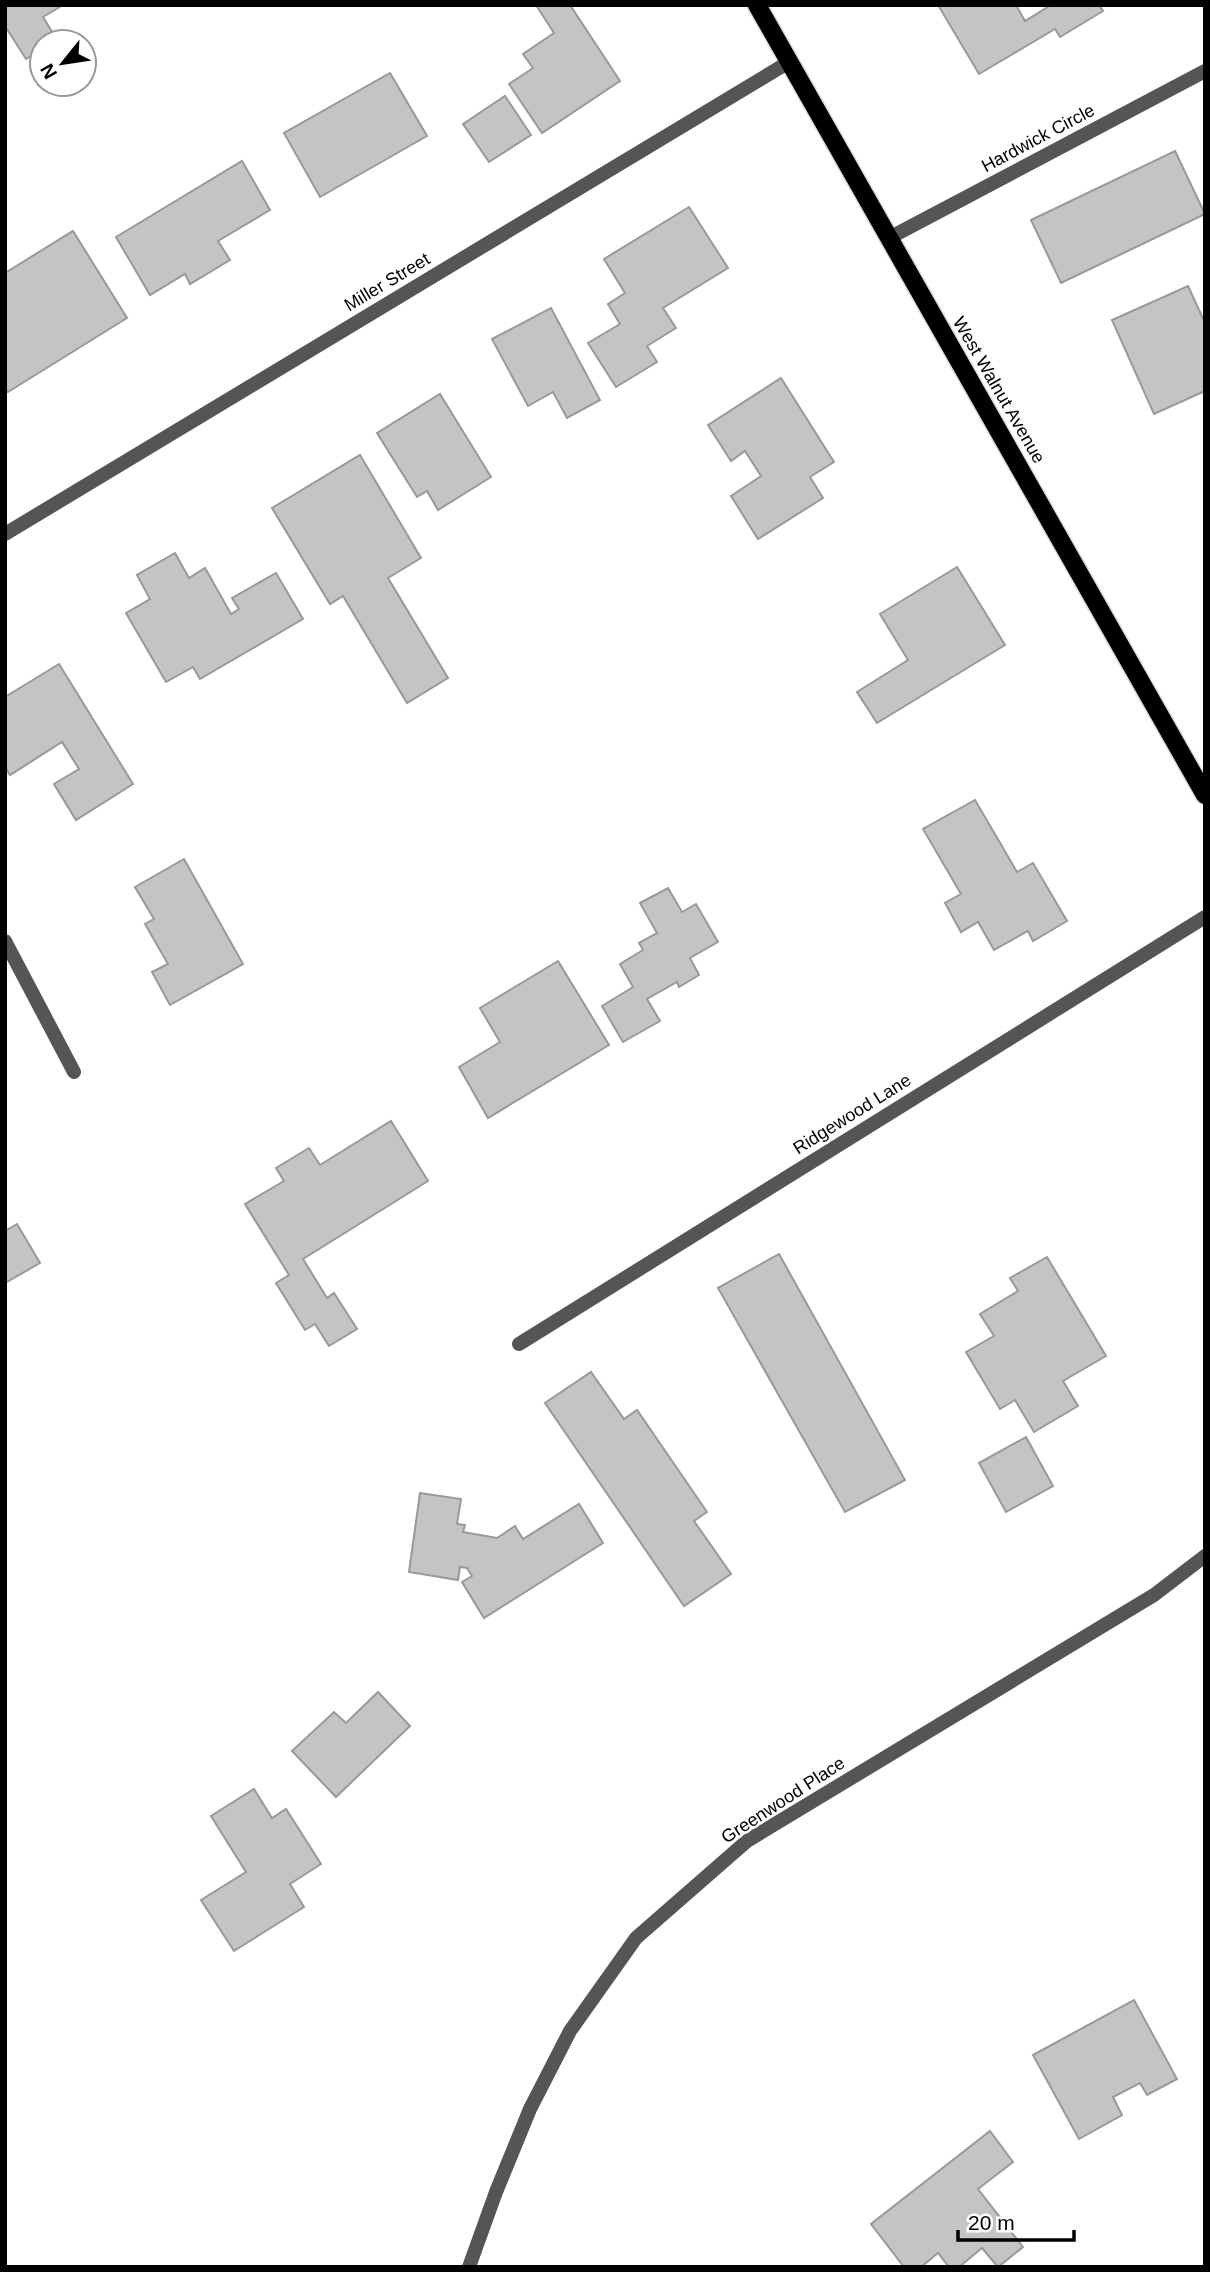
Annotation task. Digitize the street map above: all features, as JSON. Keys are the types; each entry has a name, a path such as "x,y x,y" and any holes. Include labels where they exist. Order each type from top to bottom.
{"main road":[{"name":"West Walnut Avenue","path":"757,5 1203,788"}],"street":[{"name":"Miller Street","path":"5,534 789,62"},
{"name":"Hardwick Circle","path":"889,238 1205,71"},
{"name":"Ridgewood Lane","path":"519,1344 1205,917"},
{"path":"5,941 74,1072"},
{"name":"Greenwood Place","path":"469,2267 530,2109 570,2031 636,1938 747,1841 1154,1595 1205,1556"}],"building":[{"path":"5,5 63,5 43,17 50,28 28,28 26,59 5,26"},
{"path":"536,5 570,5 620,81 542,133 509,84 533,68 523,54 554,33"},
{"path":"938,5 1016,5 1025,21 1051,5 1099,5 1103,11 1060,37 1055,29 979,74"},
{"path":"390,73 427,136 320,197 284,133"},
{"path":"505,96 531,135 489,162 463,124"},
{"path":"1175,151 1205,214 1061,283 1031,220"},
{"path":"242,161 270,210 218,241 230,260 190,284 185,274 150,295 116,237"},
{"path":"689,207 728,268 663,308 676,328 647,346 657,362 616,387 588,343 620,324 608,304 625,293 604,259"},
{"path":"73,231 127,318 8,392 5,388 5,273"},
{"path":"1188,286 1205,323 1205,391 1154,414 1112,320"},
{"path":"551,308 600,400 567,418 553,392 528,406 492,339"},
{"path":"781,378 834,462 810,477 823,498 758,539 731,496 761,476 745,451 731,461 708,425"},
{"path":"440,394 491,477 438,510 427,491 417,497 377,433"},
{"path":"360,455 421,558 388,578 448,678 407,703 343,596 330,604 272,508"},
{"path":"175,553 189,578 205,568 231,614 239,609 232,598 276,573 303,619 200,679 193,667 166,682 126,613 150,599 137,575"},
{"path":"957,567 1005,645 877,723 857,692 908,660 880,614"},
{"path":"59,664 133,784 76,820 54,784 79,769 62,742 10,775 5,767 5,697"},
{"path":"975,800 1017,872 1033,863 1067,921 1033,941 1028,931 994,950 978,922 961,932 945,903 961,894 923,829"},
{"path":"184,859 243,964 170,1005 152,972 168,964 145,924 154,919 135,887"},
{"path":"668,888 682,912 696,904 718,942 690,958 699,975 679,987 677,982 647,999 660,1021 623,1042 602,1006 633,987 620,964 643,950 639,943 657,933 640,903"},
{"path":"558,961 609,1045 488,1118 459,1067 500,1042 480,1008"},
{"path":"391,1121 428,1181 303,1259 327,1298 334,1293 357,1329 329,1346 315,1324 305,1330 276,1283 289,1275 245,1204 284,1181 276,1168 309,1148 320,1165"},
{"path":"17,1224 40,1263 5,1283 5,1231"},
{"path":"779,1254 905,1480 845,1512 718,1288"},
{"path":"1047,1257 1106,1356 1063,1381 1078,1406 1034,1432 1015,1400 1000,1409 966,1352 994,1336 980,1314 1018,1291 1010,1278"},
{"path":"591,1372 624,1419 637,1410 707,1512 694,1521 731,1574 684,1606 545,1403"},
{"path":"1026,1437 1053,1486 1006,1512 979,1463"},
{"path":"420,1493 461,1499 457,1524 465,1525 463,1532 497,1538 515,1526 523,1539 579,1504 603,1543 484,1618 462,1582 472,1576 467,1568 460,1567 458,1580 409,1572"},
{"path":"378,1692 410,1726 336,1797 292,1751 334,1712 346,1723"},
{"path":"254,1789 272,1818 286,1809 321,1864 290,1884 304,1907 234,1951 201,1900 246,1872 211,1816"},
{"path":"1134,2000 1177,2079 1147,2095 1140,2083 1113,2097 1122,2115 1079,2139 1033,2055"},
{"path":"990,2131 1013,2162 978,2189 1023,2247 998,2267 982,2248 959,2267 949,2267 938,2253 921,2267 904,2267 871,2224"}]}
